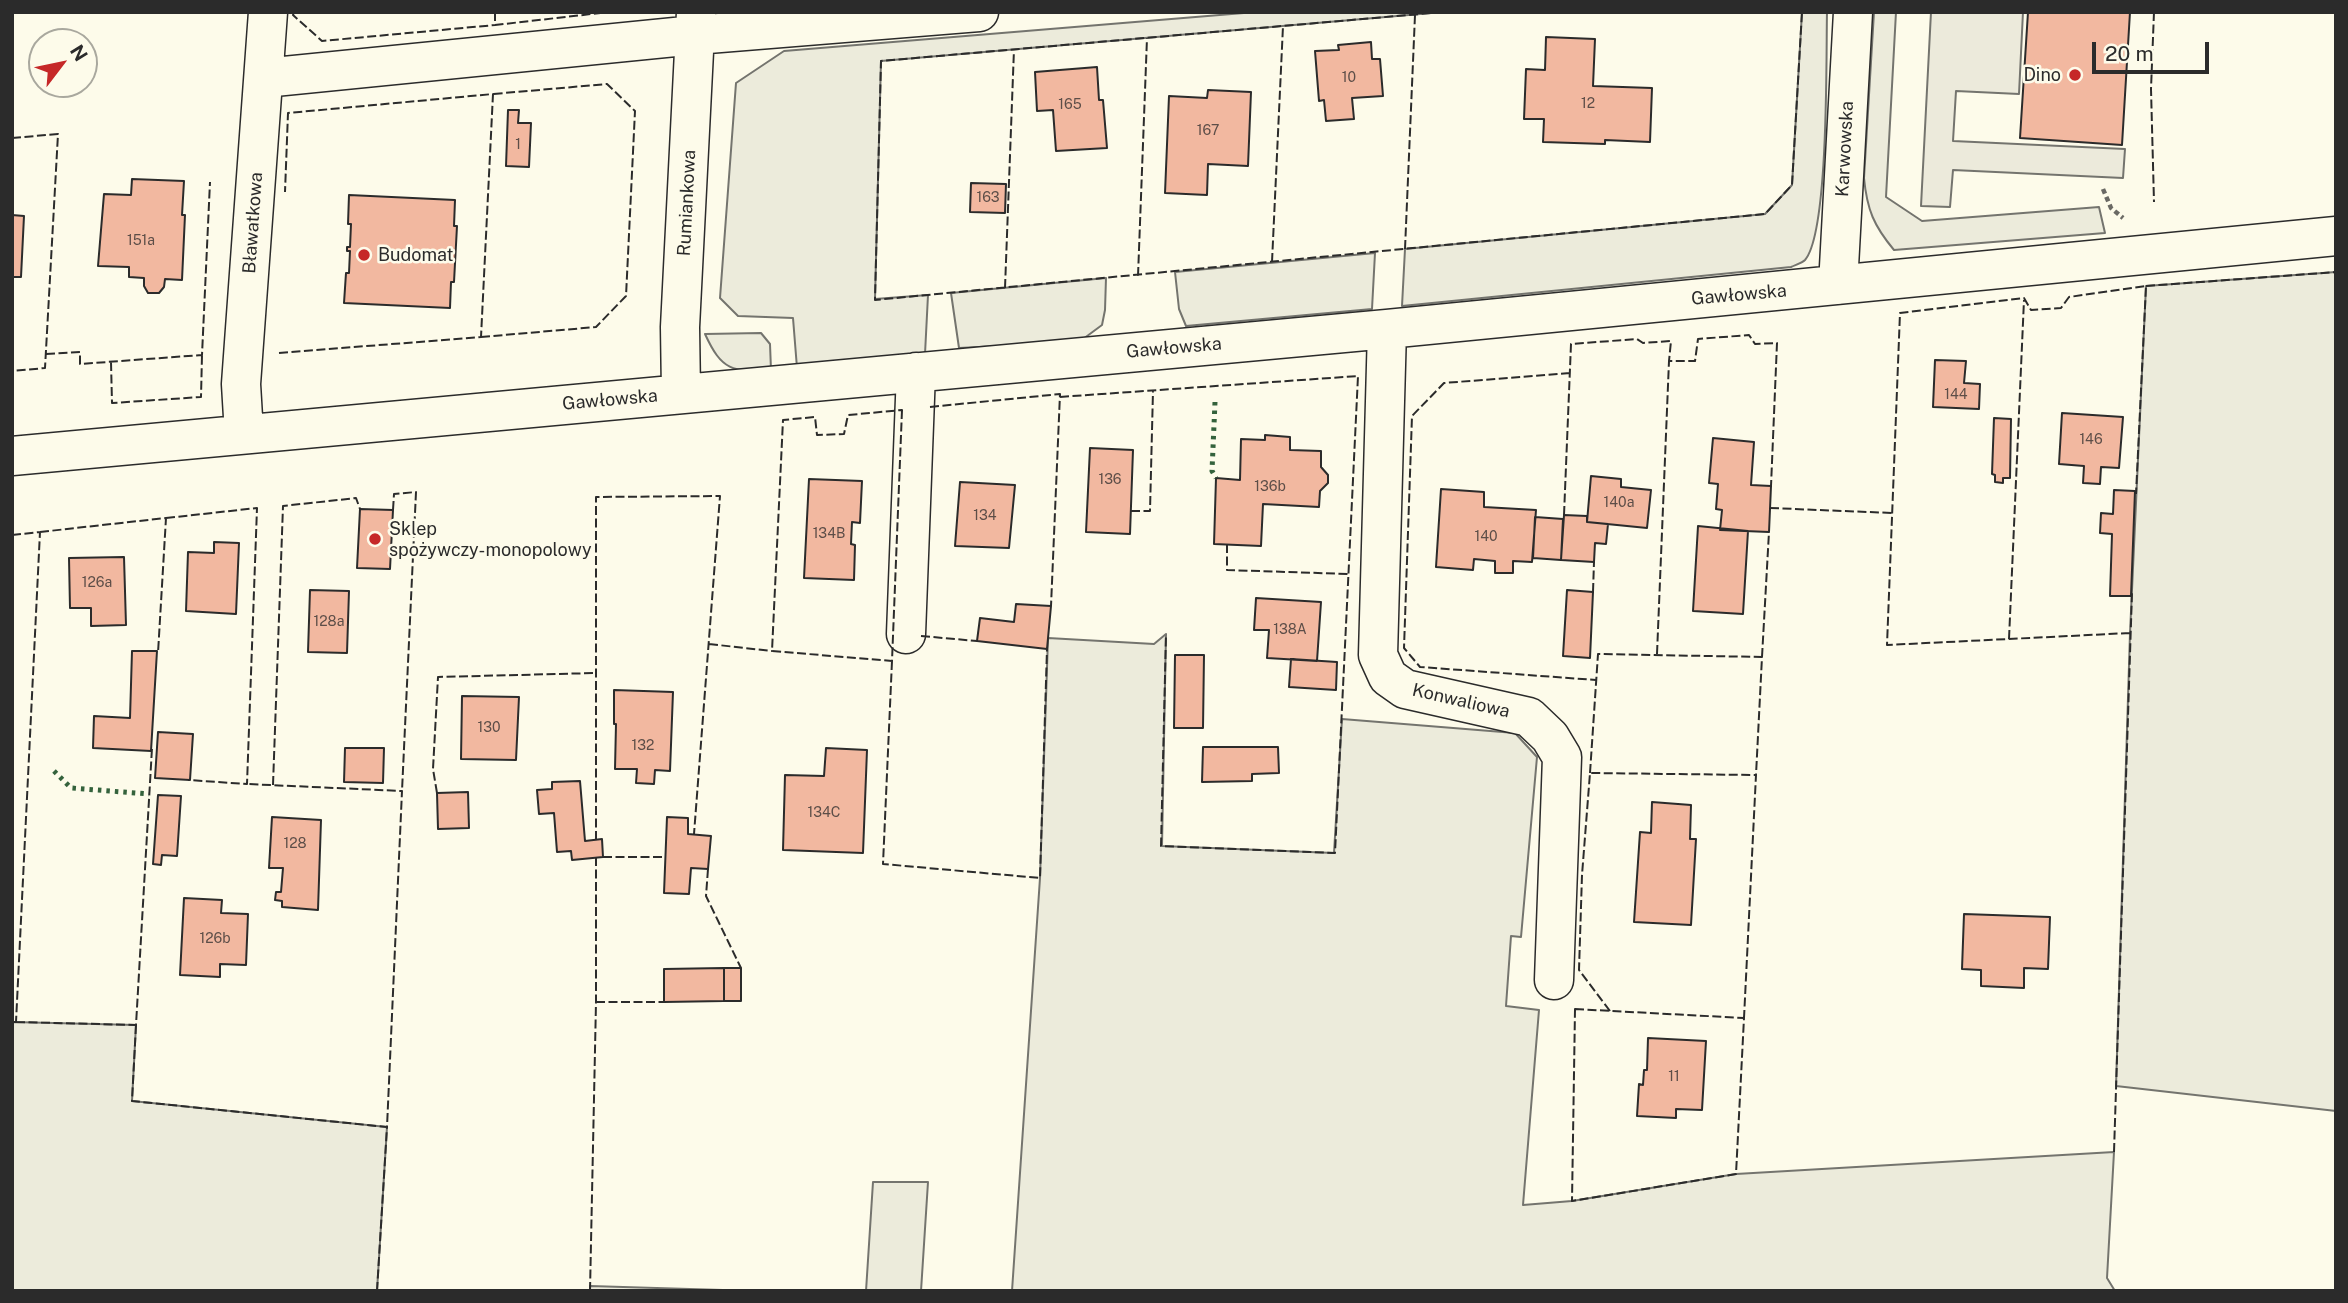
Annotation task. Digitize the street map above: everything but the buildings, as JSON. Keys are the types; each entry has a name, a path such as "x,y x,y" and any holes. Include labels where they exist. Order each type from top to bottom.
{"street":[{"name":"Bławatkowa","path":"244,434 241,384 268,12"},
{"path":"264,78 696,24 979,12"},
{"name":"Karwowska","path":"1838,285 1853,12"},
{"name":"Rumiankowa","path":"681,393 681,313 696,24"},
{"name":"Gawłowska","path":"12,456 1387,329 2336,236"},
{"name":"Konwaliowa","path":"1387,329 1378,655 1388,677 1405,689 1529,717 1550,737 1562,757 1554,980"},
{"path":"906,634 916,372"}],"path":[{"path":"2103,189 2110,208 2130,224"}],"shaded area":[{"path":"1256,12 1443,12 881,61 875,299 928,295 925,354 797,368 793,318 738,316 720,298 736,83 784,51"},
{"path":"1802,12 1827,12 1822,181 1813,243 1804,261 1791,267 1402,306 1405,249 1765,214 1792,185"},
{"path":"1874,12 1896,12 1886,197 1922,221 2099,207 2105,233 1894,250 1873,217 1864,178"},
{"path":"1931,12 2023,12 2019,94 1956,91 1953,141 2125,149 2123,178 1953,170 1950,207 1921,206"},
{"path":"1375,253 1372,309 1186,326 1179,309 1175,272"},
{"path":"2336,272 2336,1111 2116,1086 2130,633 2146,286"},
{"path":"1106,278 1102,325 1079,342 959,348 951,293"},
{"path":"761,333 770,344 771,370 730,367 717,356 705,334"},
{"path":"1166,634 1162,846 1334,853 1342,719 1515,733 1537,757 1521,937 1511,936 1506,1006 1539,1010 1523,1205 1572,1201 1736,1174 2114,1152 2107,1278 2115,1291 1012,1291 1040,878 1048,638 1154,644"},
{"path":"12,1022 136,1025 132,1101 387,1127 377,1291 12,1291"},
{"path":"873,1182 928,1182 921,1291 866,1291"},
{"path":"590,1286 756,1291 590,1291"}],"hedge":[{"path":"1215,402 1212,471 1216,478"},
{"path":"54,771 71,788 149,794"}],"fence":[{"path":"294,12 293,15 322,41 495,25"},
{"path":"495,12 495,25 609,12"},
{"path":"1443,12 881,61 875,300 1765,214 1792,185 1802,12"},
{"path":"2154,12 2151,89 2154,202"},
{"path":"1405,249 1415,15"},
{"path":"1272,262 1283,26"},
{"path":"1138,276 1147,38"},
{"path":"1005,288 1014,49"},
{"path":"481,337 596,327 626,296 635,111 607,84 493,94"},
{"path":"279,353 481,337 493,94 288,113 285,192"},
{"path":"12,138 58,134 45,368 12,371"},
{"path":"46,354 80,352 80,364 202,355 210,182"},
{"path":"2146,286 2336,272"},
{"path":"2130,633 1887,645 1900,313 2024,298 2031,310 2061,308 2069,297 2146,286 2136,494"},
{"path":"2009,639 2024,300"},
{"path":"1657,654 1669,361 1695,361 1698,339 1749,335 1755,344 1777,343 1771,486"},
{"path":"1564,515 1571,344 1637,339 1643,343 1671,341 1669,361"},
{"path":"111,362 112,403 201,397 202,355"},
{"path":"1570,373 1444,383 1412,416 1404,648 1420,667 1596,680"},
{"path":"1060,397 1358,376 1335,853 1161,846 1166,634"},
{"path":"1131,511 1150,511 1153,391"},
{"path":"930,407 1060,394 1051,606"},
{"path":"902,410 892,661 772,651 783,420 815,417 817,435 844,434 848,415 902,410"},
{"path":"393,510 394,494 416,492 402,791"},
{"path":"596,840 596,497 720,496 694,834"},
{"path":"273,785 283,506 356,498 360,509"},
{"path":"166,518 257,508 247,784 188,780"},
{"path":"1770,508 1893,513"},
{"path":"40,532 166,518 158,653"},
{"path":"12,535 40,532 16,1022 12,1022"},
{"path":"1762,657 1769,532"},
{"path":"1227,544 1227,570 1349,574"},
{"path":"1593,592 1594,562"},
{"path":"2114,1152 2132,592"},
{"path":"921,636 977,641"},
{"path":"709,644 772,651"},
{"path":"892,661 883,864 1040,878 1047,649"},
{"path":"1590,773 1598,654 1762,657 1756,775"},
{"path":"437,793 433,769 438,677 596,673"},
{"path":"16,1022 136,1025 152,748"},
{"path":"1610,1011 1579,970 1582,875 1590,773 1756,775 1744,1018"},
{"path":"136,1025 132,1101 387,1127 402,791 247,784"},
{"path":"603,857 666,857"},
{"path":"590,1291 596,858"},
{"path":"708,869 706,896 741,968"},
{"path":"596,1002 664,1002"},
{"path":"1575,1009 1744,1018 1736,1174 1572,1201 1575,1009"},
{"path":"377,1291 387,1127"}],"place":[{"name":"Dino","path":"2075,75"},
{"name":"Budomat","path":"364,255"},
{"name":"Sklep spożywczy-monopolowy","path":"375,539"}]}
